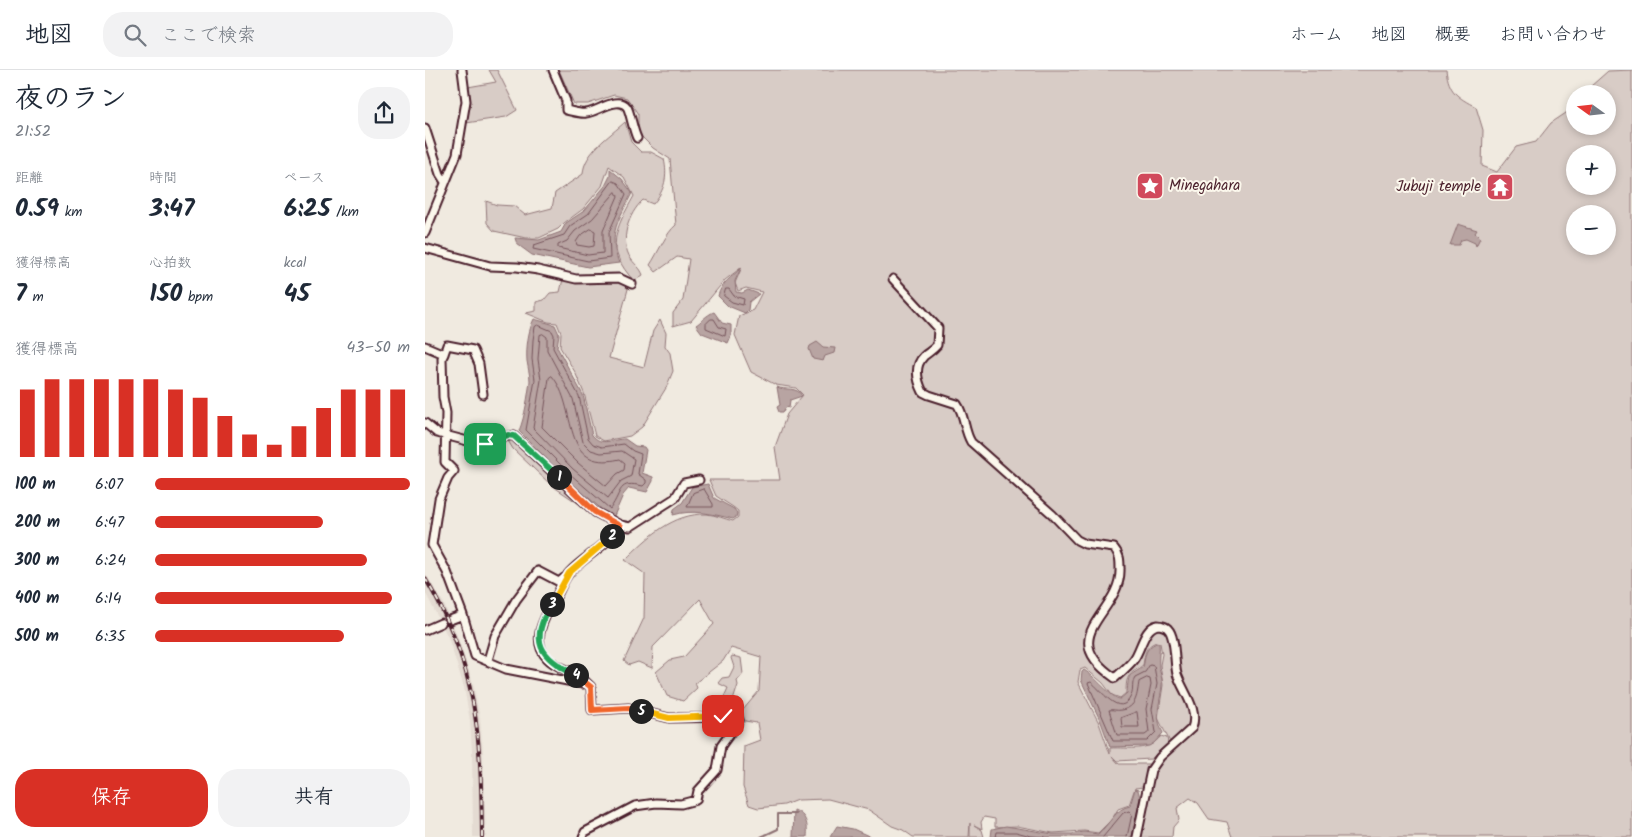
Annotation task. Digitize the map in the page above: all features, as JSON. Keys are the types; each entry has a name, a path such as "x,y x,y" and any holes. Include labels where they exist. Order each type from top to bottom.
{"street":[{"path":"425,230 457,154 466,101 462,70"},
{"path":"553,70 566,101 566,110 586,113 617,103 623,104 628,108 631,127 637,138"},
{"path":"425,128 440,174 445,182"},
{"path":"425,248 490,266 517,267 576,278 619,278 632,284"},
{"path":"893,279 938,328 937,345 919,363 917,371 923,392 957,404 971,442 1052,514 1077,540 1085,544 1114,548 1120,554 1121,578 1118,588 1091,628 1088,640 1092,655 1106,672 1115,678 1135,658 1146,634 1153,627 1163,626 1168,628 1171,634 1176,672 1184,694 1193,708 1195,720 1192,728 1155,762 1151,770 1137,837"},
{"path":"427,346 447,345 473,350 479,364 483,394"},
{"path":"447,345 442,358 443,397 446,413 445,462 454,471 453,475 448,478 439,499 432,545 447,572 463,614 475,656 506,668 583,684 586,682"},
{"path":"427,346 444,354"},
{"path":"425,423 437,433 485,444 508,435 514,436 595,512 620,526 630,527 675,498 684,483 699,480"},
{"path":"488,660 495,636 516,600 537,571 559,582 594,553 620,526"},
{"path":"569,573 544,615 539,640 541,649 546,657 559,667 579,676 591,687 592,710 629,708 669,718 723,716 737,717 739,721 721,746 717,770 698,790 696,800 681,804 657,803 635,806 585,832 583,837"},
{"path":"450,620 463,614"},
{"path":"425,630 441,623"}],"shaded area":[{"path":"489,70 497,70 517,110 506,117 466,123 468,87 496,82"},
{"path":"559,70 1446,70 1449,84 1455,93 1476,107 1483,130 1482,166 1497,172 1516,147 1536,142 1551,123 1566,113 1566,135 1616,135 1616,85 1592,85 1608,71 1632,70 1632,837 1232,837 1227,822 1209,819 1198,803 1190,798 1177,808 1179,820 1173,827 1172,837 1140,837 1156,765 1173,748 1158,718 1163,685 1160,665 1162,654 1160,643 1156,642 1147,649 1143,665 1129,676 1126,693 1120,698 1112,695 1103,683 1085,668 1080,670 1078,682 1099,723 1110,754 1110,748 1144,747 1150,745 1161,736 1167,738 1168,743 1151,759 1117,761 1111,755 1119,764 1150,764 1143,787 1135,788 1129,805 1118,809 1112,819 1098,833 1084,831 1053,833 1017,826 995,827 995,819 984,817 981,822 982,829 974,825 982,830 984,837 970,837 970,823 969,837 913,837 903,830 892,826 869,810 828,799 797,800 784,805 758,808 749,805 743,787 744,746 760,740 757,723 745,721 743,713 736,716 718,715 728,688 718,683 722,678 729,677 734,667 732,656 741,658 743,674 737,681 738,685 730,710 743,710 759,691 761,657 731,648 723,661 695,683 697,688 683,701 667,696 656,672 670,660 684,657 714,624 700,599 653,647 652,668 638,662 629,665 624,661 644,618 645,574 625,560 652,535 672,522 695,515 707,514 733,521 738,517 738,511 716,496 709,480 780,480 775,447 787,414 803,395 796,388 776,385 751,372 735,335 739,316 753,310 762,292 746,288 738,291 735,283 742,267 725,280 691,321 673,326 673,313 683,300 689,259 677,257 656,272 650,265 665,238 676,225 670,159 653,148 638,133 638,114 627,98 614,95 588,104 574,104"},
{"path":"625,122 631,142 641,152 651,152 664,159 665,165 665,183 660,193 653,204 643,200 629,220 627,228 627,252 643,275 634,281 619,259 616,249 618,229 634,196 624,177 609,166 602,186 583,209 558,229 539,238 526,238 494,231 487,223 486,201 497,205 514,206 525,215 552,208 555,193 583,174 584,166 593,152"},
{"path":"563,279 624,283 628,289 609,358 644,367 653,331 660,320 666,333 665,346 670,353 673,371 666,388 642,427 630,436 604,441 595,436 584,393 575,372 560,347 561,333 557,323 548,322 526,313 536,311 536,302 544,300 550,293 560,292"},
{"path":"511,438 517,441 593,512 609,524 551,485 513,449 507,439"},
{"path":"425,573 443,602 456,632 473,683 480,718 483,751 486,837 473,837 472,752 470,720 464,687 448,637 425,592"}],"water":[{"path":"610,169 622,179 632,193 619,219 614,235 619,263 588,267 532,255 517,244 515,238 539,240 561,232 566,223 584,211 605,186 610,176"},
{"path":"1458,224 1477,230 1475,233 1480,238 1476,246 1475,243 1466,239 1461,240 1459,245 1450,245"},
{"path":"741,268 735,281 736,292 742,293 748,290 759,294 749,302 748,310 745,313 728,306 718,296 724,284"},
{"path":"714,312 722,323 731,325 731,336 728,343 702,333 696,325"},
{"path":"534,319 555,325 559,334 557,347 583,395 592,435 603,442 625,439 635,446 644,447 646,450 642,473 653,477 653,481 647,492 629,488 623,495 614,516 607,514 565,477 519,431 525,413 530,381 527,351 529,334"},
{"path":"817,342 823,347 835,348 834,353 825,356 823,361 813,359 809,349 810,346"},
{"path":"777,387 797,391 802,396 790,400 789,408 786,407 783,412 779,412 777,407 780,405"},
{"path":"708,484 714,498 734,509 737,513 736,517 733,519 695,512 673,515 674,509 682,503 692,487"},
{"path":"1156,643 1159,643 1159,664 1162,679 1158,715 1163,733 1149,746 1110,747 1101,722 1081,680 1082,672 1084,670 1089,673 1112,695 1120,699 1127,693 1130,676 1143,667 1147,650"},
{"path":"1135,789 1138,790 1140,798 1132,837 991,837 992,829 1006,826 1053,834 1084,832 1098,834 1117,813 1130,806"},
{"path":"794,810 802,815 806,821 807,837 793,837"},
{"path":"837,826 853,829 871,837 830,837"}],"waterway":[{"path":"761,837 778,829 778,814 796,814"}],"railway":[{"path":"425,578 443,611 456,642 466,672 473,703 480,766 482,837"}],"place":[{"name":"Minegahara","path":"1150,186"},
{"name":"Jubuji temple","path":"1500,187"}],"route":[{"path":"485,444 508,435 514,436 595,512 620,526 594,553 569,573 544,615 539,640 541,649 546,657 559,667 579,676 591,687 592,710 629,708 669,718 723,716"}]}
